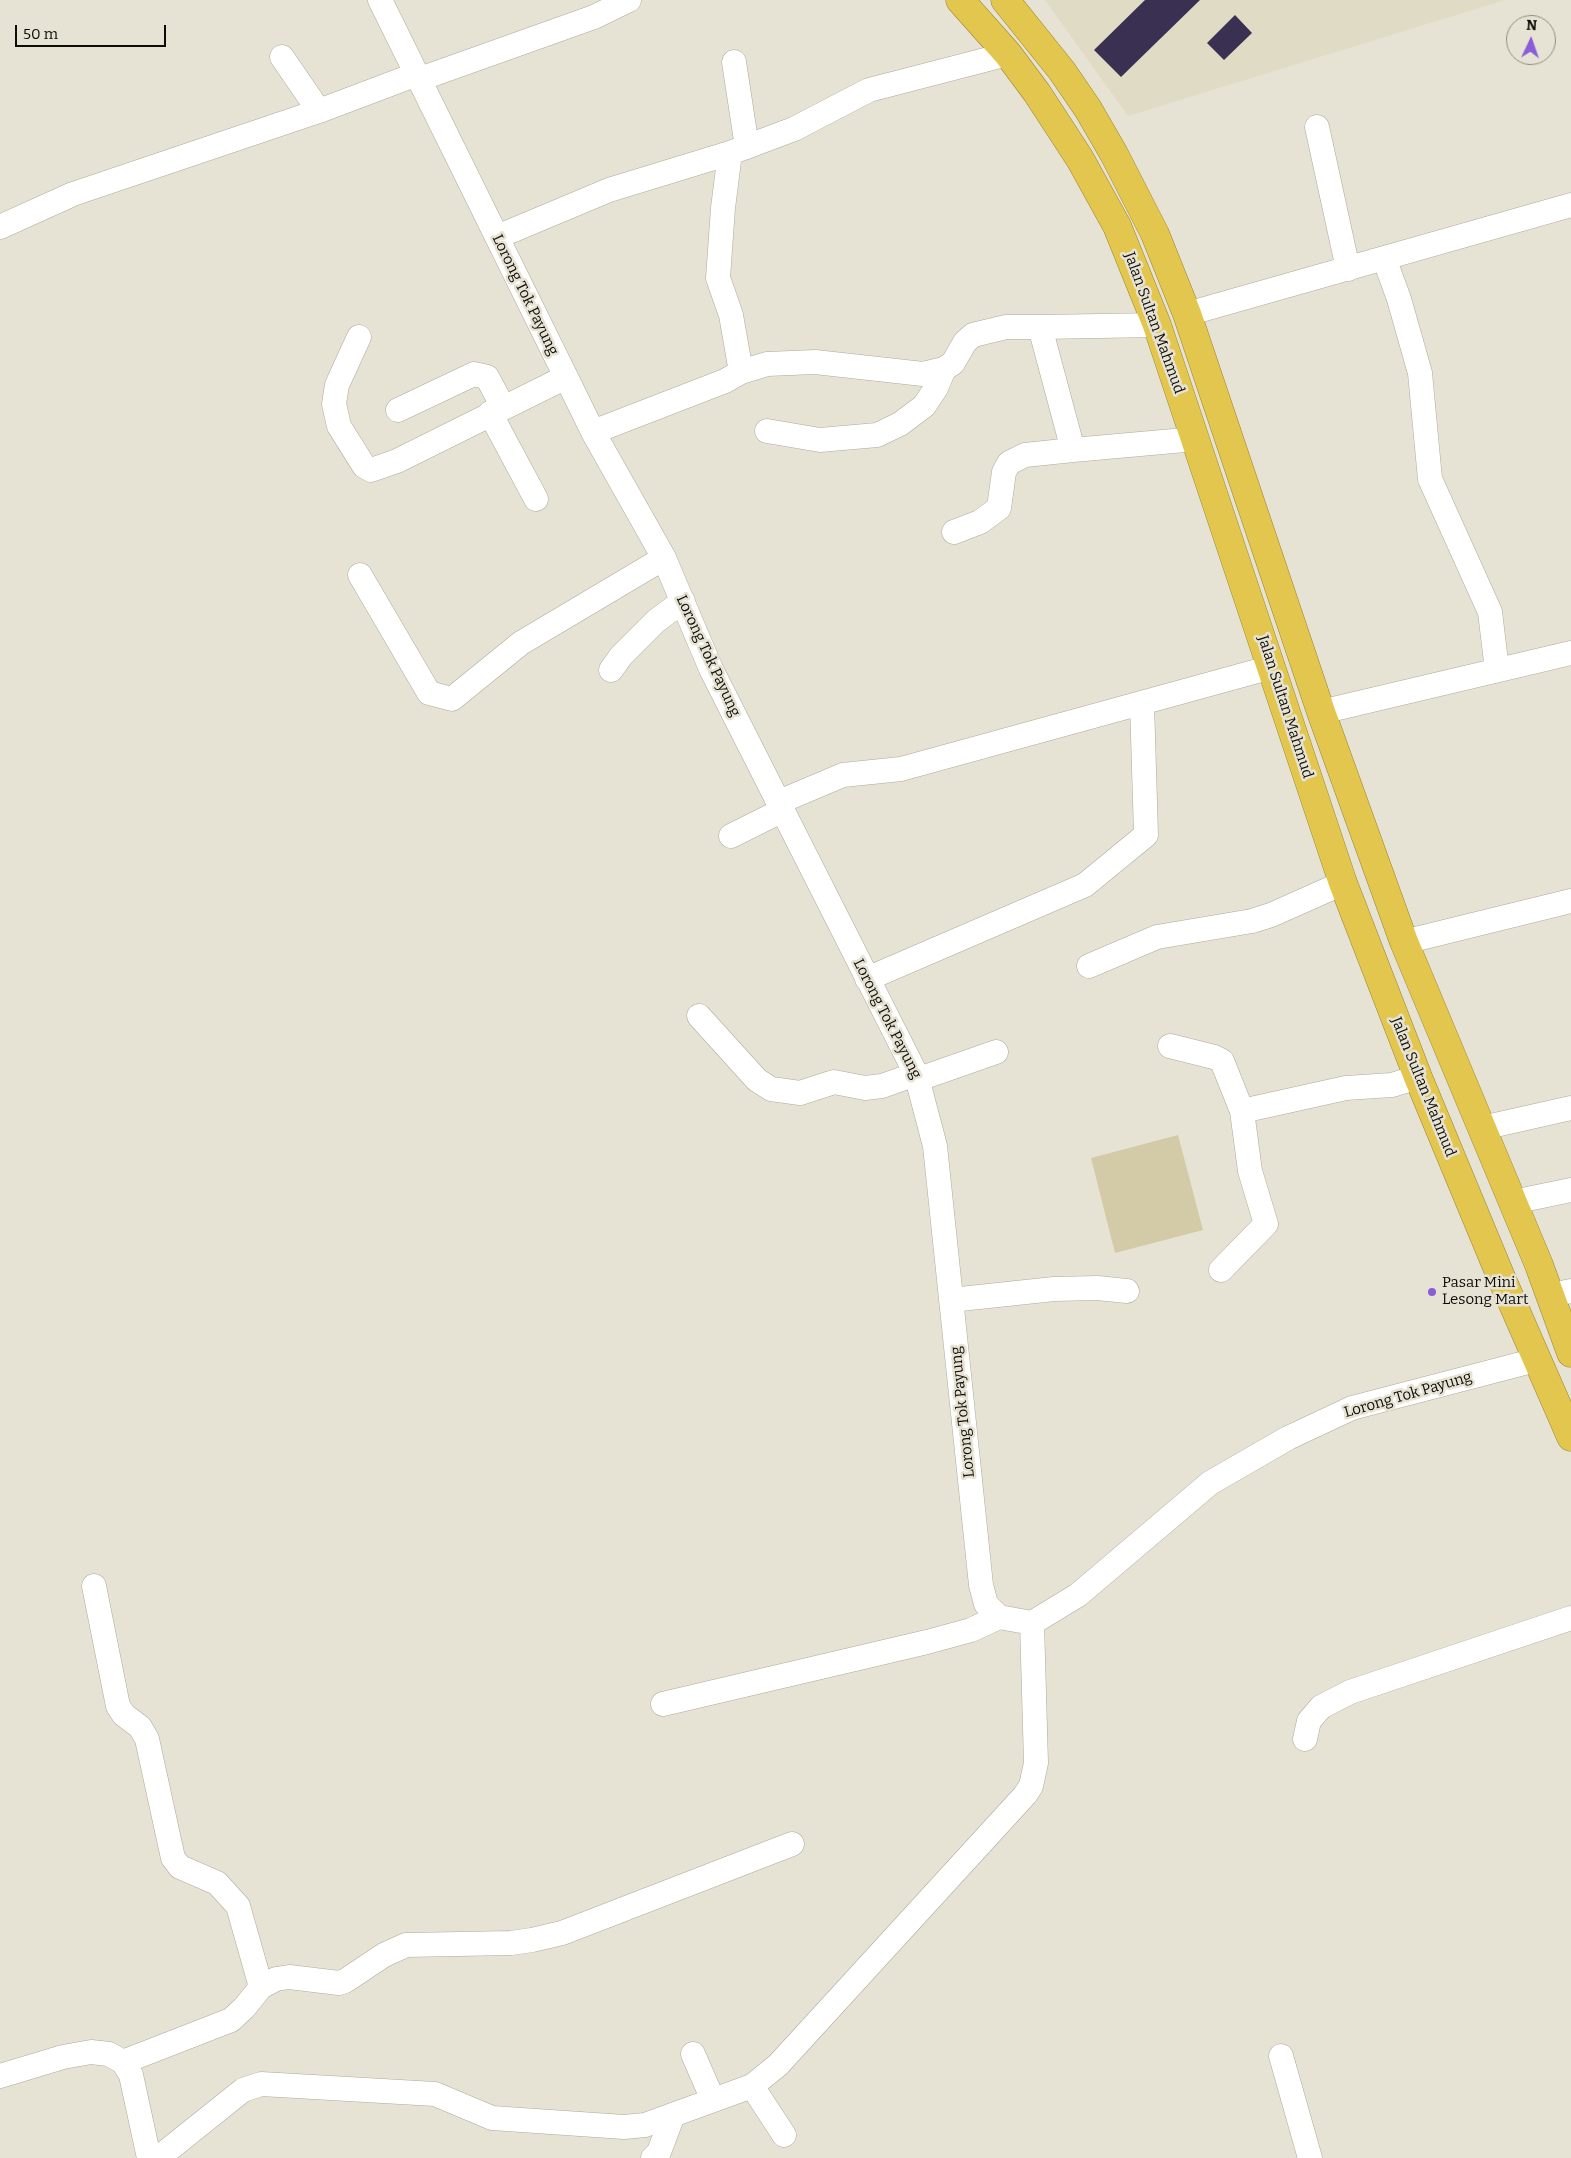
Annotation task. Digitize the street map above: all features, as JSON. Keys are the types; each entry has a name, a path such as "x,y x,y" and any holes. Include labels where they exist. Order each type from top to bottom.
{"highway":[{"name":"Jalan Sultan Mahmud","path":"960,0 1008,54 1038,93 1080,159 1117,226 1157,325 1343,883 1418,1077 1501,1278 1571,1437"},
{"name":"Jalan Sultan Mahmud","path":"1005,0 1062,71 1092,116 1155,234 1187,314 1320,712 1404,942 1539,1265 1560,1293 1571,1353"},
{"path":"1501,1278 1539,1265"}],"street":[{"name":"Lorong Tok Payung","path":"380,0 566,377 594,432 664,558 710,669 918,1077 935,1146 981,1585 986,1604 999,1617"},
{"path":"0,228 73,194 594,17 628,0"},
{"path":"497,237 609,190 738,150 794,129 869,90 1008,54"},
{"path":"282,58 318,111"},
{"path":"734,62 738,150 723,208 718,278 731,315 741,372"},
{"path":"1317,127 1348,269"},
{"path":"1187,314 1571,205"},
{"path":"1384,258 1399,299 1420,373 1430,479 1490,612 1497,670"},
{"path":"594,432 725,381 741,372 767,364 815,362 923,374 944,370 953,363 964,342 973,335 1006,327 1157,325"},
{"path":"1040,327 1073,450"},
{"path":"359,337 337,385 334,404 338,426 364,466 371,470 397,461 566,377"},
{"path":"768,431 820,440 877,435 900,424 924,406 936,388 944,370"},
{"path":"398,410 474,374 487,377 497,410 536,499"},
{"path":"954,532 980,522 999,508 1004,472 1009,463 1025,455 1196,440"},
{"path":"360,575 428,693 452,699 521,643 664,558"},
{"path":"611,670 621,656 656,621 683,602"},
{"path":"1320,712 1571,653"},
{"path":"730,836 781,806 843,775 901,769 1272,667"},
{"path":"867,979 1085,885 1146,835 1142,703"},
{"path":"1089,966 1157,937 1258,919 1343,883"},
{"path":"1404,942 1571,901"},
{"path":"699,1016 757,1080 771,1089 800,1092 834,1082 865,1088 882,1086 918,1077 996,1052"},
{"path":"1170,1046 1214,1057 1222,1061 1242,1111 1250,1170 1266,1224 1221,1270"},
{"path":"1242,1111 1346,1088 1392,1084 1418,1077"},
{"path":"1482,1128 1571,1108"},
{"path":"1513,1202 1571,1190"},
{"path":"951,1300 1054,1289 1097,1288 1126,1291"},
{"name":"Lorong Tok Payung","path":"1032,1623 1078,1595 1210,1482 1288,1438 1352,1408 1536,1360"},
{"path":"94,1586 118,1706 124,1715 140,1728 147,1738 173,1858 180,1867 217,1883 238,1906 261,1987"},
{"path":"158,2158 238,2094 261,2084 435,2094 448,2098 482,2115 500,2120 624,2127 645,2125 752,2086 778,2065 1028,1790 1036,1763 1032,1623 999,1617 971,1630 928,1642 663,1704"},
{"path":"1305,1739 1309,1721 1321,1707 1350,1692 1571,1618"},
{"path":"123,2062 230,2020 244,2008 261,1987 276,1979 289,1977 332,1983 345,1981 384,1955 406,1945 511,1942 562,1934 792,1844"},
{"path":"0,2076 63,2056 91,2052 109,2054 123,2062 131,2076 149,2158"},
{"path":"693,2054 714,2100"},
{"path":"1281,2056 1310,2158"},
{"path":"752,2086 784,2135"},
{"path":"653,2158 658,2152 673,2114"}],"shaded area":[{"path":"1045,0 1505,0 1128,116"},
{"path":"1178,1135 1203,1230 1115,1253 1091,1158"}],"building":[{"path":"1145,0 1200,0 1121,77 1094,50"},
{"path":"1235,15 1252,33 1224,60 1207,43"}],"place":[{"name":"Pasar Mini Lesong Mart","path":"1432,1292"}]}
